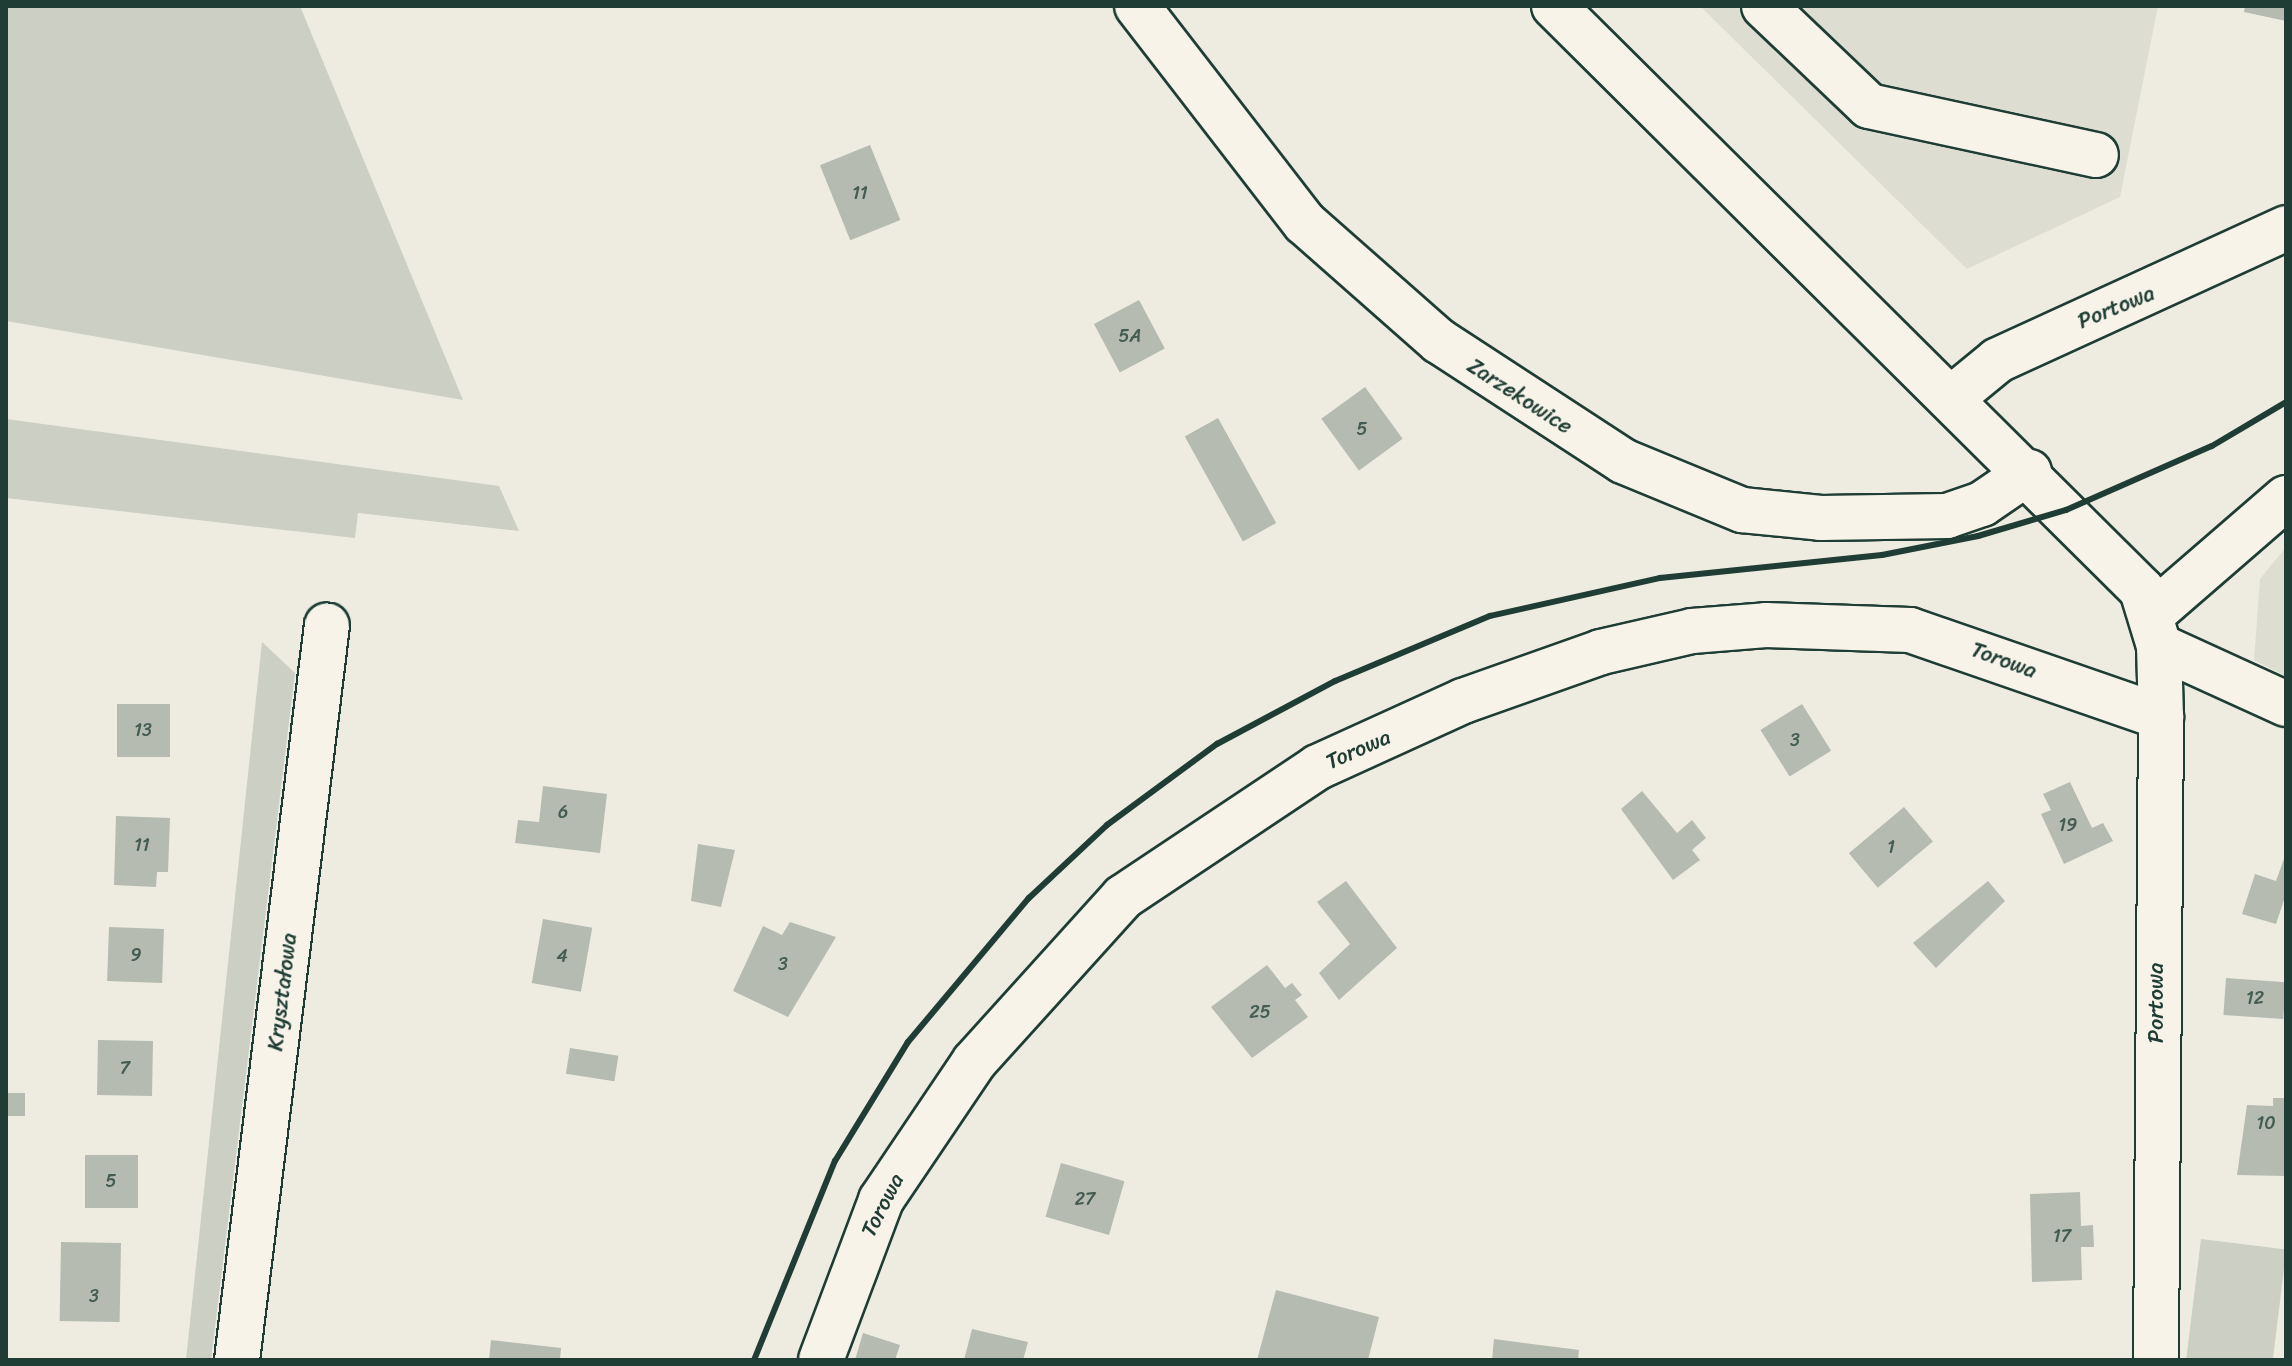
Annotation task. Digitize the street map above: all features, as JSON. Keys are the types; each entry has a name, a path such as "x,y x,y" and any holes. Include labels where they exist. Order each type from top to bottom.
{"street":[{"name":"Zarzekowice","path":"1137,6 1305,223 1461,357 1623,461 1742,510 1821,518 1947,516 1982,504 2029,472"},
{"path":"1554,6 2117,560 2156,630 2286,704"},
{"path":"1764,6 1869,106 2096,155"},
{"name":"Portowa","path":"1953,397 1998,360 2286,228"},
{"path":"2156,630 2286,498"},
{"name":"Kryształowa","path":"237,1360 327,625"},
{"name":"Torowa","path":"821,1360 881,1200 974,1062 1123,897 1318,767 1463,701 1601,652 1692,631 1766,625 1910,630 2161,717"},
{"name":"Portowa","path":"2156,630 2161,717 2156,1360"}],"shaded area":[{"path":"6,6 300,6 463,400 6,321"},
{"path":"1700,6 2158,6 2120,197 1967,269"},
{"path":"6,419 499,486 519,531 358,513 355,538 6,498"},
{"path":"2286,547 2286,676 2254,660 2260,579"},
{"path":"262,642 295,673 211,1360 186,1360"},
{"path":"2201,1239 2286,1249 2273,1360 2186,1359"}],"building":[{"path":"2245,6 2286,6 2286,21 2244,12"},
{"path":"870,145 900,220 850,240 820,165"},
{"path":"1139,300 1165,349 1120,373 1094,324"},
{"path":"1365,387 1403,439 1359,471 1321,419"},
{"path":"1218,418 1276,523 1243,541 1185,436"},
{"path":"117,704 170,704 170,757 117,757"},
{"path":"1802,704 1831,751 1790,777 1760,730"},
{"path":"2070,782 2092,828 2103,823 2113,841 2064,864 2041,814 2051,810 2043,794"},
{"path":"543,786 607,794 600,853 515,843 518,820 539,822"},
{"path":"1642,791 1677,833 1692,820 1706,838 1692,850 1700,860 1673,880 1621,809"},
{"path":"1904,807 1933,841 1878,888 1849,853"},
{"path":"116,816 170,818 168,872 157,872 156,887 114,885"},
{"path":"698,844 735,850 721,907 691,901"},
{"path":"2286,853 2286,894 2276,924 2242,914 2255,874 2276,881"},
{"path":"1346,881 1397,948 1339,1000 1319,973 1350,944 1317,902"},
{"path":"1988,881 2005,901 1936,968 1913,943"},
{"path":"543,919 592,928 581,992 532,983"},
{"path":"790,922 836,937 788,1017 733,991 763,926 782,935"},
{"path":"109,927 164,929 162,983 107,981"},
{"path":"1267,965 1285,988 1292,983 1302,995 1295,1000 1308,1017 1252,1058 1211,1007"},
{"path":"2226,978 2286,982 2283,1019 2223,1015"},
{"path":"98,1040 153,1041 152,1096 97,1095"},
{"path":"570,1048 618,1056 614,1081 566,1074"},
{"path":"6,1093 25,1093 25,1116 6,1116"},
{"path":"2273,1098 2286,1098 2286,1176 2237,1175 2247,1105 2273,1106"},
{"path":"85,1155 138,1155 138,1208 85,1208"},
{"path":"1061,1163 1124,1181 1109,1235 1046,1217"},
{"path":"2080,1192 2081,1226 2093,1225 2094,1247 2081,1247 2082,1280 2032,1282 2030,1194"},
{"path":"61,1242 121,1243 120,1322 60,1321"},
{"path":"1276,1290 1379,1317 1368,1360 1257,1360"},
{"path":"972,1329 1028,1342 1023,1360 964,1360"},
{"path":"863,1333 900,1345 895,1360 855,1360"},
{"path":"1494,1339 1579,1350 1578,1360 1492,1360"},
{"path":"491,1340 561,1348 560,1360 489,1360"}],"railway":[{"path":"754,1360 835,1161 908,1042 1029,898 1107,825 1217,744 1335,681 1490,616 1660,578 1882,555 1978,536 2066,510 2212,446 2286,402"}]}
